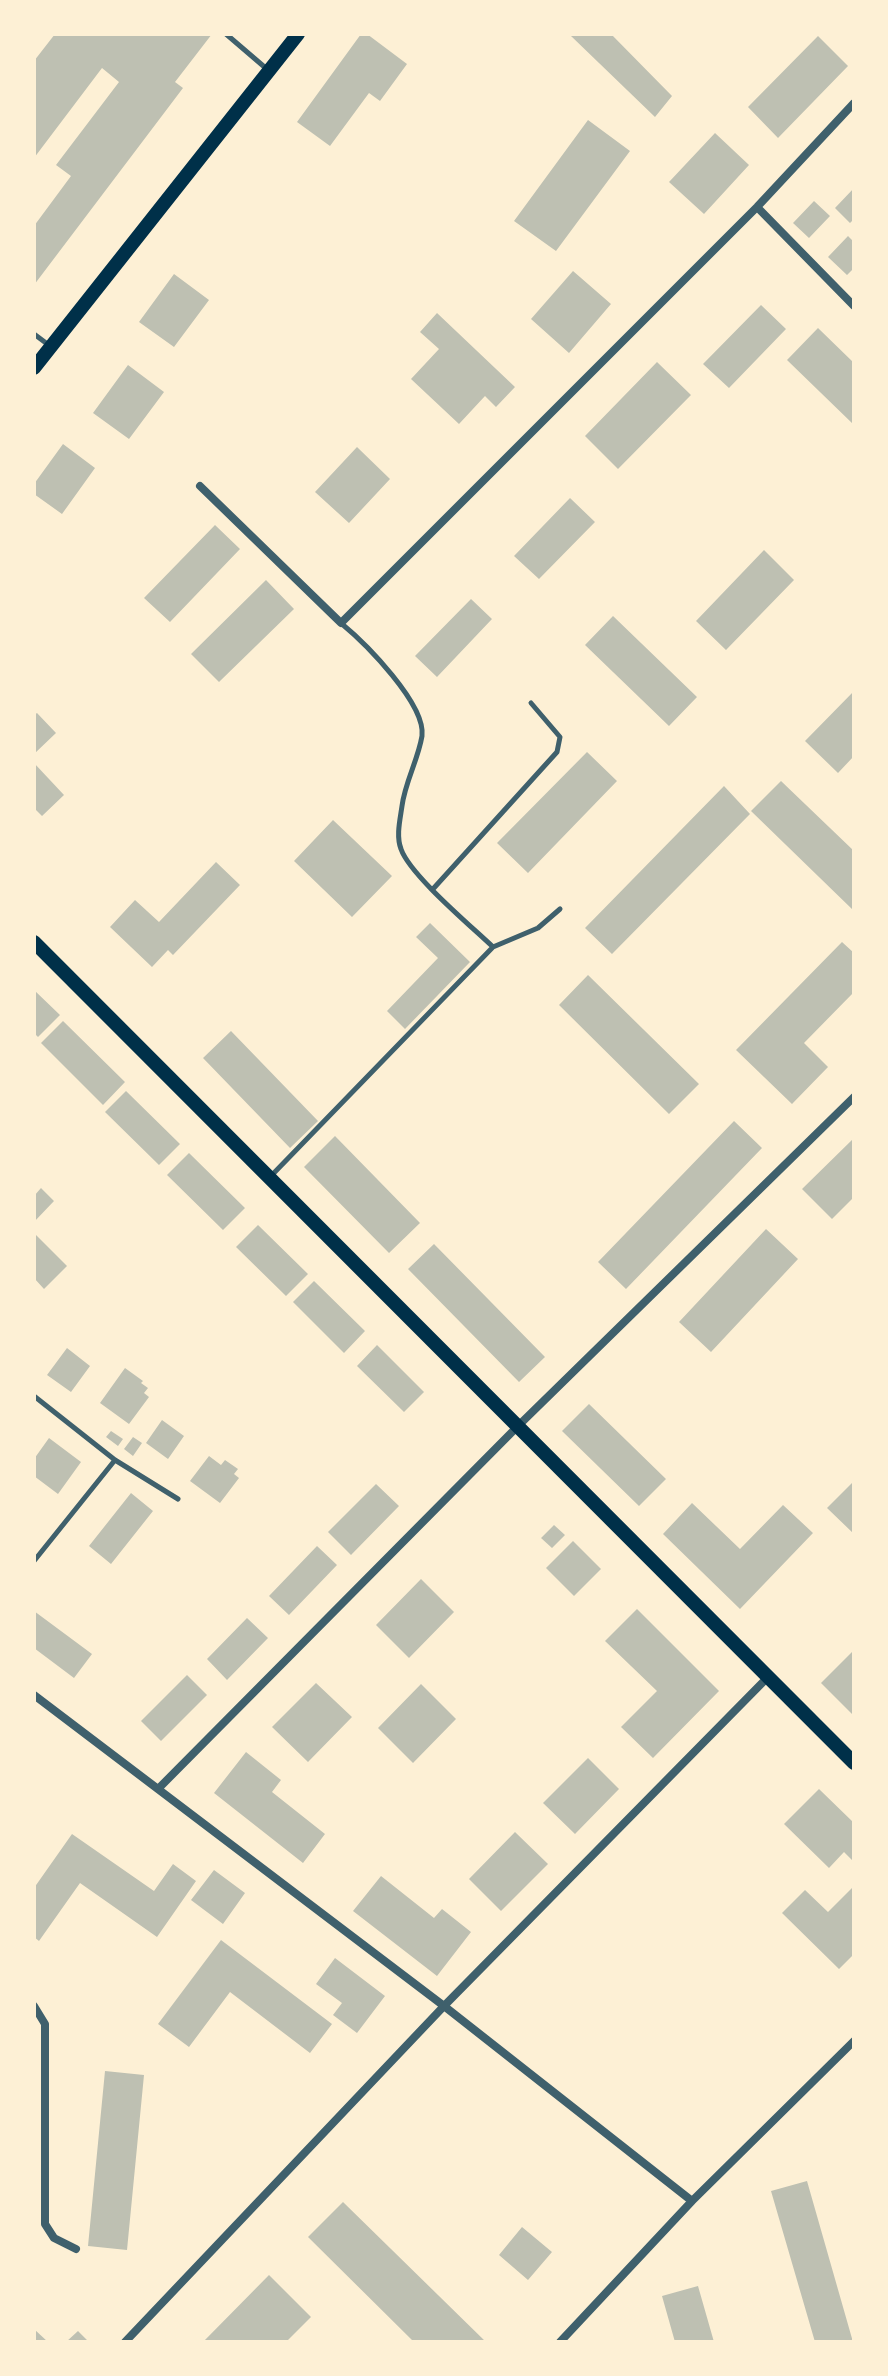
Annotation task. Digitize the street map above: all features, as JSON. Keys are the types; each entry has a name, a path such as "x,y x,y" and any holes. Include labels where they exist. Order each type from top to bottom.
{"main road":[{"path":"34,368 298,34"},
{"path":"34,942 854,1763"}],"street":[{"path":"200,486 341,623 757,207 854,103"},
{"path":"757,207 854,306"},
{"path":"158,1789 518,1426 854,1097"},
{"path":"125,2342 444,2006 768,1677"},
{"path":"34,1695 444,2006 692,2201"},
{"path":"34,2006 45,2024 45,2224 54,2238 76,2249"},
{"path":"560,2342 692,2201 854,2041"}],"lane":[{"path":"226,34 269,71"},
{"path":"34,334 50,347"},
{"path":"341,623 387,669 422,722 422,737 406,783 398,834 401,849 409,864 493,947"},
{"path":"433,889 557,752 560,737 531,703"},
{"path":"269,1177 493,947 538,928 560,909"},
{"path":"34,1396 115,1460 178,1499"},
{"path":"34,1561 115,1460"}],"building":[{"path":"55,34 212,34 175,82 183,88 34,285 34,226 71,176 56,165 119,82 102,68 34,158 34,61"},
{"path":"361,34 367,34 407,64 380,101 369,93 330,146 297,122"},
{"path":"572,34 611,34 672,96 655,117"},
{"path":"818,36 848,66 778,138 748,107"},
{"path":"588,120 630,151 556,251 514,221"},
{"path":"715,133 749,165 704,214 669,182"},
{"path":"854,188 854,219 850,223 835,208"},
{"path":"814,201 830,216 809,238 793,223"},
{"path":"848,236 854,242 854,268 847,275 828,257"},
{"path":"573,271 611,304 569,353 531,319"},
{"path":"174,274 209,300 174,347 139,322"},
{"path":"761,305 786,329 729,388 703,364"},
{"path":"437,313 515,387 496,407 485,396 459,424 411,379 439,349 420,332"},
{"path":"818,328 854,363 854,425 787,360"},
{"path":"657,362 691,395 618,469 585,436"},
{"path":"128,365 164,392 129,439 93,413"},
{"path":"63,444 95,468 62,514 34,494 34,484"},
{"path":"357,447 390,479 349,523 315,492"},
{"path":"570,498 595,522 539,579 514,556"},
{"path":"215,525 240,549 170,622 144,598"},
{"path":"764,550 794,580 726,650 696,621"},
{"path":"266,580 294,609 219,682 191,654"},
{"path":"471,599 492,619 437,677 415,656"},
{"path":"613,616 697,697 669,726 585,645"},
{"path":"854,691 854,756 838,773 805,741"},
{"path":"37,713 56,733 34,754 34,715"},
{"path":"587,752 617,781 528,873 497,843"},
{"path":"34,763 64,795 42,816 34,808"},
{"path":"781,781 854,851 854,911 751,811"},
{"path":"724,786 750,814 612,954 585,928"},
{"path":"333,820 392,876 352,917 294,861"},
{"path":"216,862 240,885 173,955 168,950 152,967 110,927 135,900 159,922"},
{"path":"430,923 470,962 405,1029 387,1011 438,958 416,937"},
{"path":"842,942 854,953 854,992 804,1043 828,1067 792,1104 736,1050"},
{"path":"588,975 699,1084 669,1114 559,1005"},
{"path":"34,990 60,1015 38,1037 34,1033"},
{"path":"63,1021 125,1082 103,1105 41,1043"},
{"path":"231,1031 318,1121 290,1148 203,1058"},
{"path":"126,1091 180,1144 159,1165 105,1112"},
{"path":"734,1121 762,1148 626,1289 598,1262"},
{"path":"335,1136 420,1223 389,1253 304,1167"},
{"path":"854,1138 854,1197 832,1219 802,1189"},
{"path":"189,1153 245,1208 223,1230 167,1175"},
{"path":"41,1188 54,1201 34,1222 34,1196"},
{"path":"258,1225 308,1274 286,1296 236,1247"},
{"path":"766,1229 798,1259 711,1352 679,1322"},
{"path":"34,1233 67,1266 44,1289 34,1278"},
{"path":"434,1244 545,1357 519,1382 408,1269"},
{"path":"314,1281 365,1331 344,1353 293,1302"},
{"path":"377,1345 424,1392 404,1412 357,1366"},
{"path":"67,1348 90,1366 71,1392 47,1375"},
{"path":"125,1368 143,1381 141,1383 148,1388 144,1393 149,1397 129,1424 100,1403"},
{"path":"589,1404 666,1479 639,1506 562,1431"},
{"path":"162,1420 184,1436 168,1459 146,1443"},
{"path":"111,1431 123,1439 118,1446 106,1437"},
{"path":"133,1437 142,1443 133,1456 124,1449"},
{"path":"49,1438 81,1462 58,1494 34,1476 34,1459"},
{"path":"209,1456 221,1465 225,1460 238,1469 234,1474 239,1478 220,1503 190,1481"},
{"path":"854,1481 854,1534 827,1508"},
{"path":"376,1484 399,1506 351,1555 328,1532"},
{"path":"131,1493 153,1511 111,1564 89,1546"},
{"path":"692,1503 740,1549 783,1505 813,1533 740,1609 663,1534"},
{"path":"554,1525 565,1535 552,1548 541,1538"},
{"path":"573,1541 601,1569 574,1596 546,1568"},
{"path":"317,1546 337,1565 289,1615 269,1596"},
{"path":"421,1579 454,1612 409,1658 376,1625"},
{"path":"637,1609 719,1691 653,1758 621,1727 657,1691 605,1641"},
{"path":"34,1611 92,1654 74,1678 34,1648"},
{"path":"247,1618 268,1638 227,1680 207,1659"},
{"path":"854,1650 854,1716 821,1683"},
{"path":"187,1675 207,1695 161,1741 141,1721"},
{"path":"316,1683 352,1717 308,1762 272,1727"},
{"path":"421,1684 456,1719 413,1763 378,1728"},
{"path":"246,1752 281,1780 272,1792 325,1834 303,1863 214,1793"},
{"path":"588,1758 619,1789 575,1834 543,1803"},
{"path":"819,1789 854,1823 854,1862 844,1852 829,1868 784,1824"},
{"path":"515,1832 548,1864 501,1911 469,1879"},
{"path":"72,1834 154,1891 173,1864 196,1881 157,1937 80,1883 39,1941 34,1937 34,1888"},
{"path":"214,1870 245,1893 223,1924 191,1900"},
{"path":"381,1876 434,1918 442,1909 471,1932 437,1976 353,1911"},
{"path":"854,1886 854,1954 839,1969 782,1913 805,1890 828,1912"},
{"path":"221,1940 332,2024 310,2053 230,1992 189,2047 158,2024"},
{"path":"335,1958 385,1996 357,2033 333,2015 342,2003 316,1984"},
{"path":"105,2071 144,2075 127,2250 88,2246"},
{"path":"807,2181 853,2342 815,2342 771,2191"},
{"path":"343,2202 486,2342 414,2342 308,2237"},
{"path":"522,2227 552,2252 528,2280 499,2255"},
{"path":"269,2275 311,2317 286,2342 203,2342"},
{"path":"698,2286 714,2342 675,2342 662,2296"},
{"path":"34,2329 48,2342 34,2342"},
{"path":"78,2331 89,2342 66,2342"}]}
